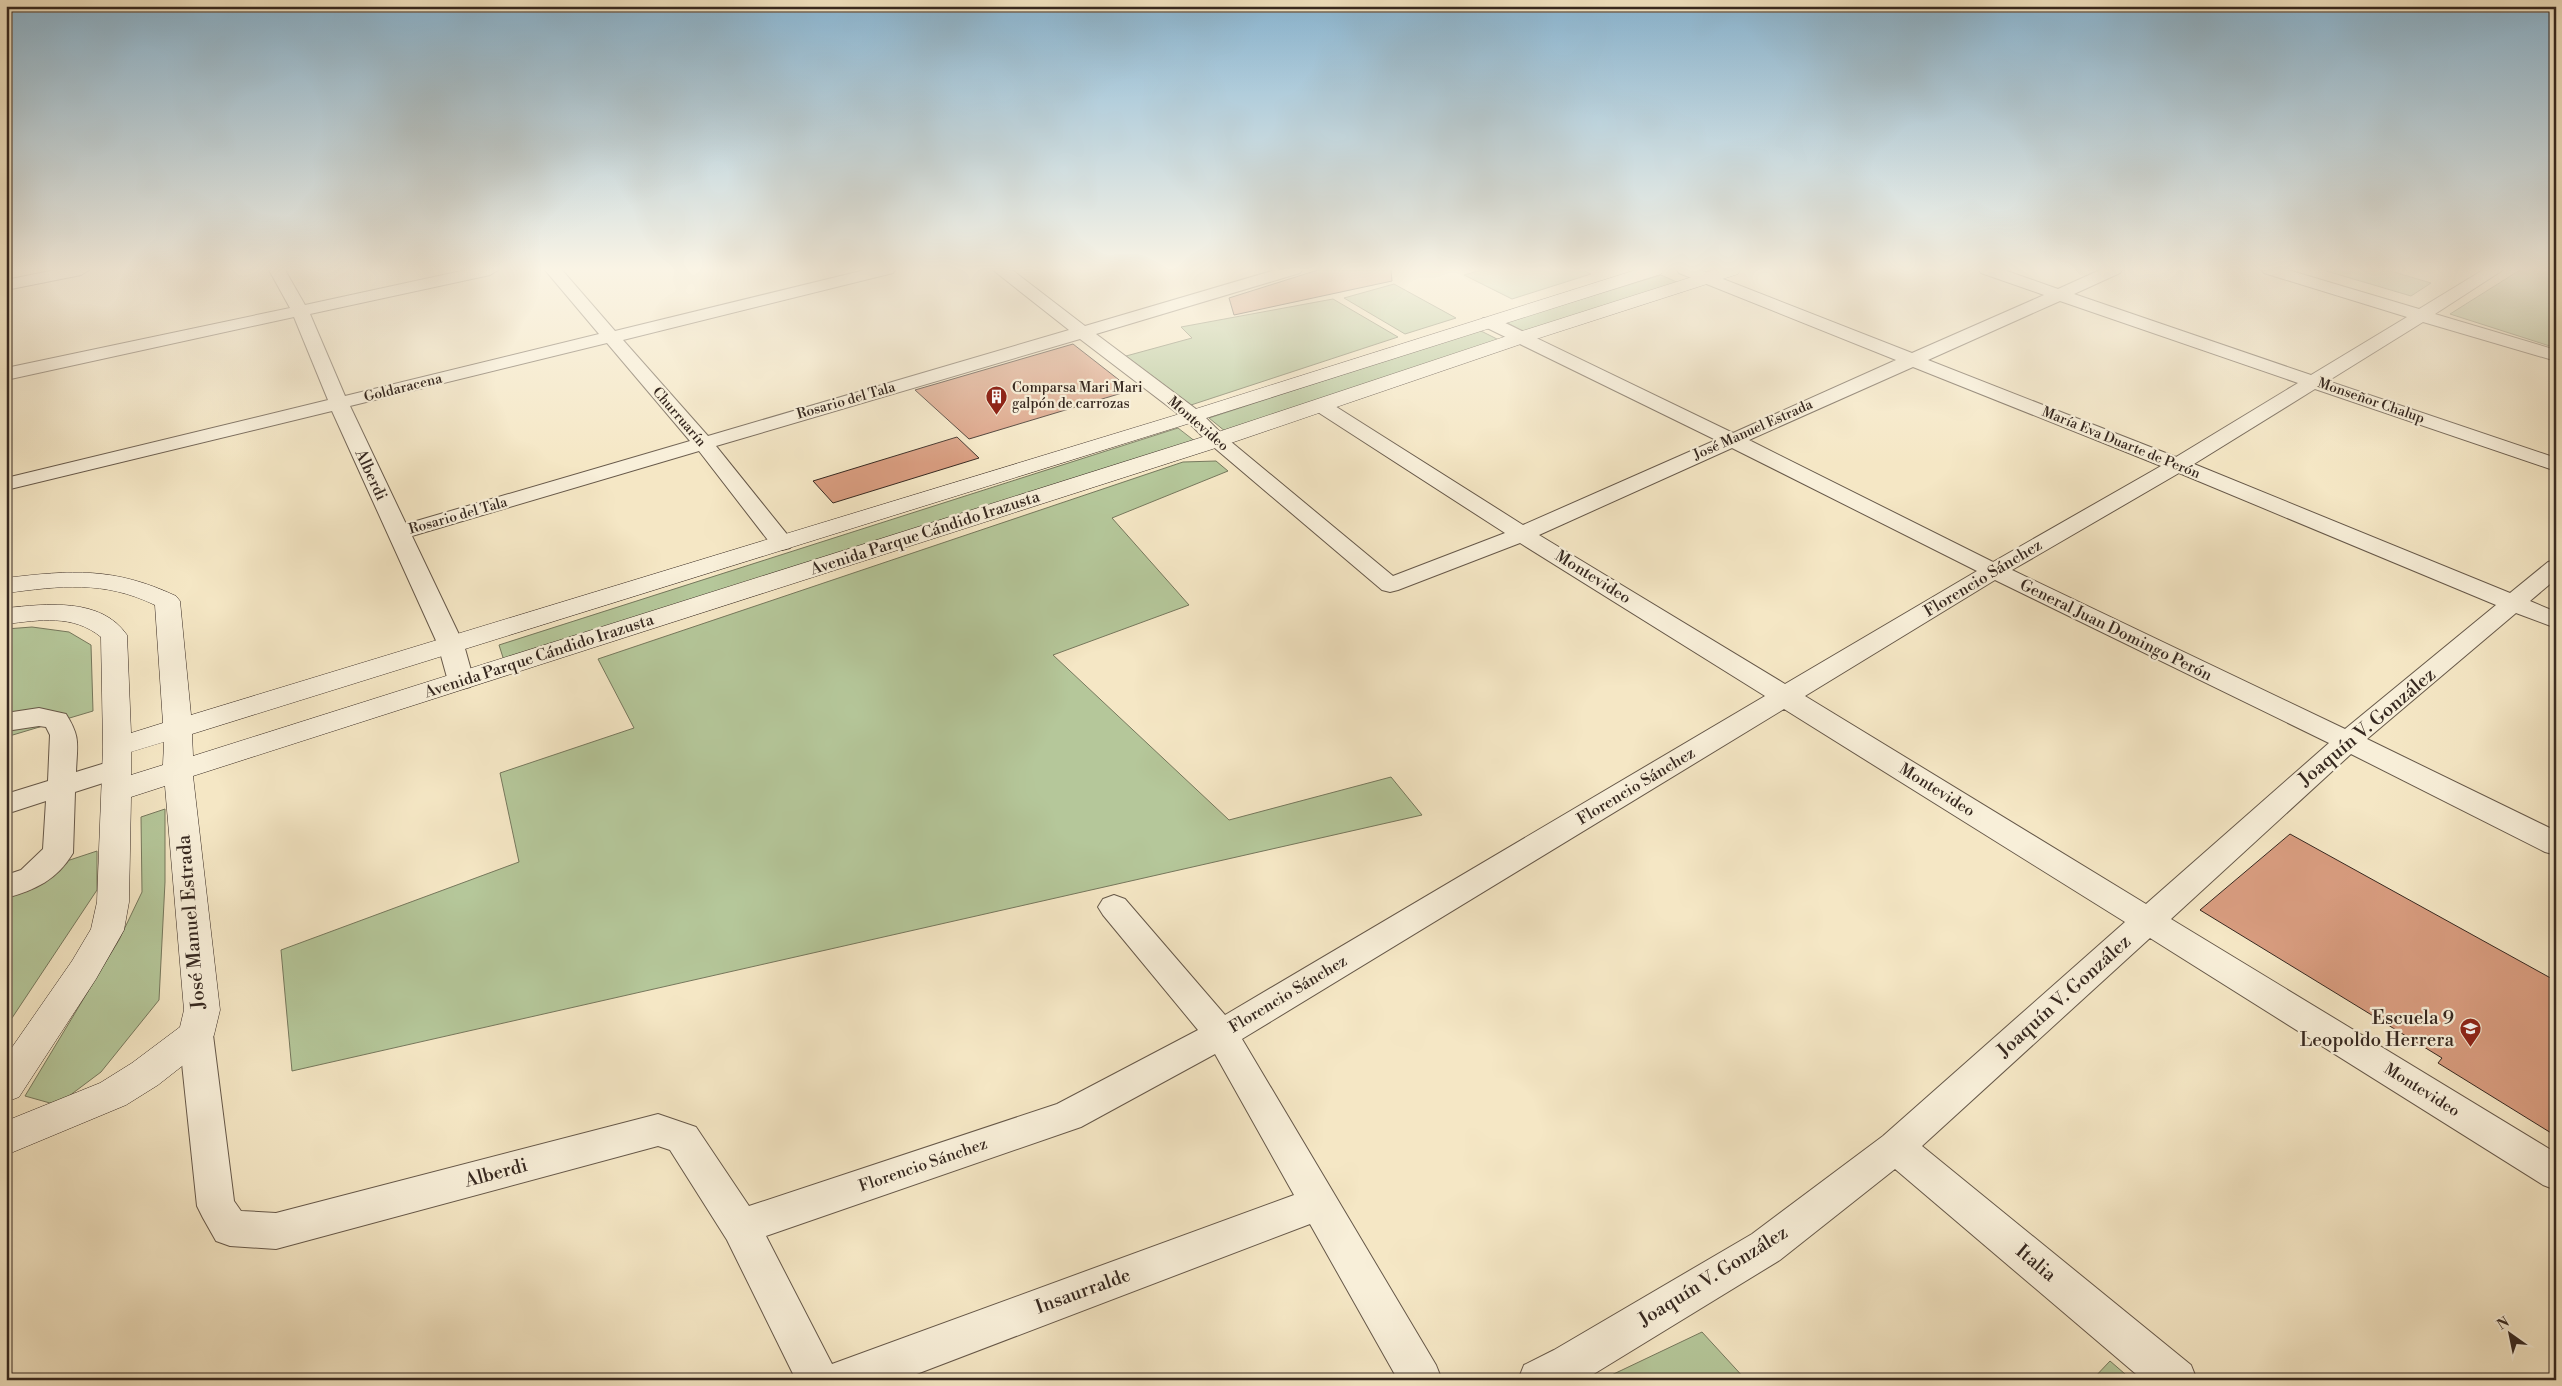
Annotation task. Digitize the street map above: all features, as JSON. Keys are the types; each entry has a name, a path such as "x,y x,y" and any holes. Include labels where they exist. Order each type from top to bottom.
{"main road":[{"name":"Avenida Parque Cándido Irazusta","path":"116,769 178,730 1193,416 1449,335"},
{"name":"Avenida Parque Cándido Irazusta","path":"116,769 178,770 1217,440 1529,335"},
{"name":"José Manuel Estrada","path":"6,586 68,578 106,579 142,588 167,601 178,730 178,770 202,1010 196,1035"},
{"path":"6,616 54,611 82,616 101,622 114,635 116,769 113,902 106,930 84,970 6,1086"},
{"path":"6,1138 113,1094 145,1074 196,1035"}],"street":[{"path":"6,374 189,335"},
{"name":"Alberdi","path":"310,335 339,404 450,645 461,681"},
{"name":"Churruarín","path":"607,335 703,444 782,542"},
{"name":"Goldaracena","path":"6,484 624,335"},
{"name":"Rosario del Tala","path":"399,533 1072,335"},
{"name":"Montevideo","path":"1085,335 1193,416 1217,440 1390,585"},
{"name":"General Juan Domingo Perón","path":"1517,335 1994,571 2348,741 2556,844"},
{"name":"María Eva Duarte de Perón","path":"1846,335 2178,465 2556,621"},
{"name":"José Manuel Estrada","path":"1390,585 1522,534 1968,335"},
{"name":"Monseñor Chalup","path":"2178,335 2556,465"},
{"name":"Florencio Sánchez","path":"741,1227 1068,1116 1221,1034 1994,571 2178,465 2313,380 2390,335"},
{"path":"2487,335 2556,356"},
{"name":"Montevideo","path":"1320,406 1522,534 2556,1173"},
{"name":"Joaquín V. González","path":"1540,1380 1569,1365 1766,1247 1896,1147 2348,741 2556,567"},
{"path":"6,722 39,717 56,720 64,735 58,852 32,878 6,887"},
{"path":"6,804 116,769"},
{"path":"1114,907 1221,1034 1421,1380"},
{"name":"Alberdi","path":"196,1035 216,1206 230,1228 276,1231 658,1130 683,1138 741,1227 818,1380"},
{"name":"Italia","path":"1896,1147 2176,1380"},
{"name":"Insaurralde","path":"845,1380 1320,1203"}],"green space":[{"path":"1189,335 1394,335 1398,337 1191,405 1126,356 1192,338"},
{"path":"1465,335 1488,335 1501,341 1226,432 1209,418"},
{"path":"2514,335 2556,335 2556,348"},
{"path":"1178,428 1196,442 507,670 499,645"},
{"path":"1216,461 1228,471 1112,518 1189,605 1053,655 1229,820 1391,777 1422,815 292,1071 281,950 519,862 500,773 634,728 598,659 1183,462"},
{"path":"32,627 69,632 91,645 93,711 6,737 6,629"},
{"path":"165,809 165,882 159,1000 101,1072 57,1105 25,1096 119,940 142,892 141,817"},
{"path":"97,851 97,890 6,1027 6,881"},
{"path":"1702,1332 1746,1380 1601,1380"},
{"path":"2110,1361 2132,1380 2092,1380"}],"building":[{"name":"Comparsa Mari Mari galpón de carrozas","path":"1073,344 1132,390 969,439 915,390"},
{"path":"957,437 979,458 833,503 813,481"},
{"path":"2290,834 2556,981 2556,1136 2438,1063 2442,1058 2200,910"}],"place":[{"name":"Comparsa Mari Mari galpón de carrozas","path":"996,415"},
{"name":"Escuela 9 Leopoldo Herrera","path":"2470,1048"}]}
